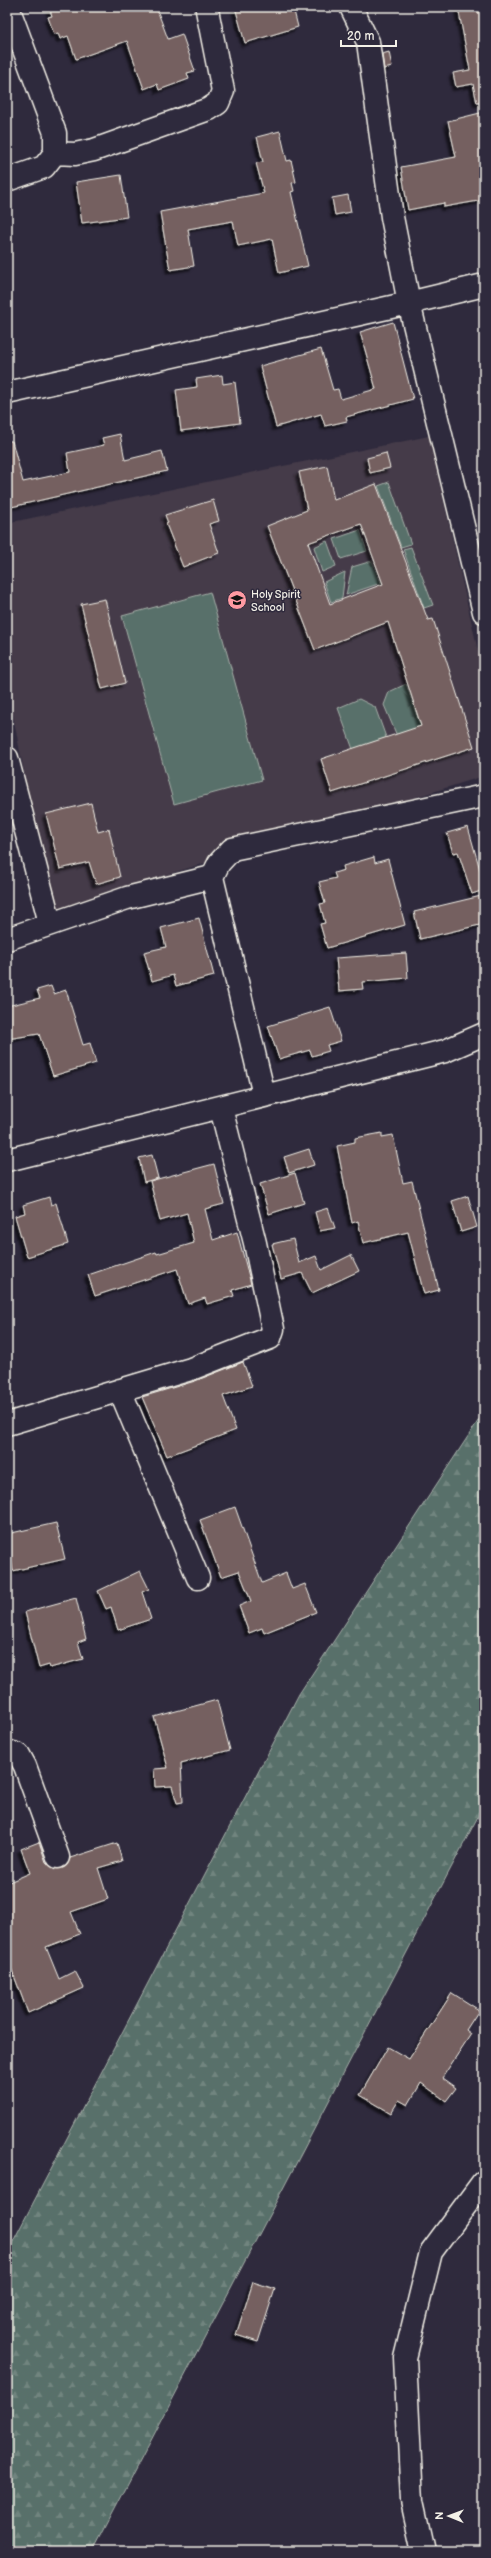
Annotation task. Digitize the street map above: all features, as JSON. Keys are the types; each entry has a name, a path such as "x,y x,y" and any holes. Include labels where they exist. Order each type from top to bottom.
{"street":[{"path":"7,180 44,167 55,152 56,133 8,7"},
{"path":"351,7 368,42 392,217 409,303 484,612"},
{"path":"55,152 75,154 94,150 209,109 218,103 223,91 207,10"},
{"path":"7,393 484,285"},
{"path":"7,758 50,923"},
{"path":"264,1094 212,877 219,863 232,849 484,796"},
{"path":"7,939 50,923 127,898 212,877"},
{"path":"7,1160 221,1108 264,1094 445,1051 484,1034"},
{"path":"7,1424 191,1369 270,1338 273,1329 270,1314 221,1108"},
{"path":"120,1390 198,1578"},
{"path":"7,1751 19,1755 25,1766 58,1857"},
{"path":"423,2551 412,2501 405,2358 431,2252 483,2182"}],"shaded area":[{"name":"Holy Spirit School","path":"429,436 484,677 484,776 51,911 7,685 7,523"}],"green space":[{"path":"389,482 411,544 401,547 378,486"},
{"path":"360,530 367,551 341,559 334,539"},
{"path":"327,541 336,566 322,572 314,547"},
{"path":"411,547 433,605 424,608 403,549"},
{"path":"372,561 381,583 346,595 352,567"},
{"path":"345,572 342,598 331,602 324,582"},
{"path":"210,592 262,780 174,804 122,616"},
{"path":"406,684 421,727 397,736 384,705 389,692"},
{"path":"359,699 375,707 387,740 354,752 338,708"},
{"path":"484,1412 484,1805 93,2551 7,2551 7,2253 299,1694"}],"building":[{"path":"49,7 156,7 168,39 182,34 195,71 187,73 189,79 159,90 157,84 144,89 127,41 76,59 68,36 60,39 58,33 54,34 48,17 52,16"},
{"path":"235,7 273,7 275,11 293,7 298,27 245,43"},
{"path":"458,7 481,7 484,20 484,103 477,103 473,84 456,87 453,73 470,70"},
{"path":"389,52 392,67 384,69 382,54"},
{"path":"484,112 484,200 444,207 444,203 408,210 401,167 456,157 448,121"},
{"path":"280,131 287,161 291,160 296,182 292,183 294,191 291,192 308,266 279,273 272,239 238,246 233,221 188,229 194,266 170,270 160,212 264,193 256,163 263,162 257,137"},
{"path":"121,175 127,217 82,223 76,182"},
{"path":"348,195 351,212 335,215 332,198"},
{"path":"393,322 413,399 346,417 347,421 325,426 321,414 276,427 260,366 321,349 333,390 338,389 341,399 376,389 360,332"},
{"path":"222,375 223,384 235,382 240,423 181,431 176,390 197,387 196,379"},
{"path":"120,434 125,460 162,451 167,471 7,508 7,441 12,441 23,482 70,472 67,453 104,445 102,438"},
{"path":"386,453 390,468 370,473 367,458"},
{"path":"327,466 334,500 376,484 428,620 433,619 474,747 332,793 321,759 421,726 388,622 315,650 267,526 307,510 299,472","holes":["361,524 383,584 330,604 308,543"]},
{"path":"213,500 219,521 209,524 219,553 183,567 166,524 168,523 165,515"},
{"path":"105,599 125,683 102,689 81,604"},
{"path":"91,803 98,832 109,829 120,877 96,884 89,862 60,869 46,814"},
{"path":"468,827 484,884 484,890 472,894 458,852 453,853 447,833"},
{"path":"374,857 375,863 388,859 405,925 327,948 320,924 325,923 320,904 325,903 319,882 336,878 334,873 344,870 343,866"},
{"path":"481,896 484,924 420,939 414,912"},
{"path":"199,918 214,976 176,986 173,975 152,981 144,952 166,947 161,928"},
{"path":"406,953 408,978 362,982 363,989 339,991 336,958"},
{"path":"51,986 54,994 66,990 83,1045 90,1043 96,1063 53,1076 39,1034 7,1039 7,1006 40,998 37,990"},
{"path":"330,1007 341,1041 327,1045 329,1051 312,1056 310,1050 279,1059 268,1026"},
{"path":"382,1133 382,1137 393,1135 403,1183 412,1181 439,1290 424,1294 408,1232 363,1243 358,1221 352,1223 337,1146 355,1142 355,1138"},
{"path":"309,1149 314,1165 289,1173 284,1157"},
{"path":"152,1155 158,1178 144,1182 139,1158"},
{"path":"214,1164 224,1204 205,1209 213,1240 237,1232 251,1284 232,1290 234,1296 207,1304 205,1298 188,1304 177,1269 95,1296 88,1275 156,1252 157,1254 194,1243 187,1213 160,1221 150,1181"},
{"path":"295,1173 304,1203 269,1214 260,1184"},
{"path":"468,1196 477,1227 461,1232 452,1201"},
{"path":"49,1197 51,1205 56,1203 68,1244 27,1257 15,1216 25,1213 23,1205"},
{"path":"328,1208 335,1228 320,1231 315,1212"},
{"path":"293,1239 299,1263 316,1256 321,1270 351,1255 359,1271 312,1293 302,1273 281,1279 272,1244"},
{"path":"243,1362 252,1386 223,1396 236,1430 167,1456 142,1397 195,1381"},
{"path":"235,1507 262,1583 286,1573 292,1589 305,1584 316,1612 264,1633 262,1628 249,1633 239,1606 251,1601 239,1571 221,1577 200,1520"},
{"path":"56,1523 65,1559 13,1571 7,1534"},
{"path":"140,1571 149,1589 142,1592 151,1619 118,1630 111,1607 106,1609 98,1591"},
{"path":"76,1598 86,1639 78,1642 83,1659 50,1668 49,1665 39,1668 25,1612"},
{"path":"217,1700 230,1750 181,1763 183,1802 177,1803 172,1786 155,1787 154,1769 168,1768 154,1717"},
{"path":"39,1842 46,1862 55,1869 67,1865 70,1858 117,1843 122,1861 98,1868 108,1899 71,1912 80,1934 46,1947 59,1979 75,1971 84,1988 28,2013 7,1957 7,1883 30,1873 21,1849"},
{"path":"452,1993 479,2010 466,2030 471,2034 442,2078 456,2088 446,2101 421,2083 408,2105 399,2100 391,2113 360,2095 388,2047 409,2059"},
{"path":"253,2282 275,2289 258,2342 236,2335"}],"place":[{"name":"Holy Spirit School","path":"237,600"}]}
